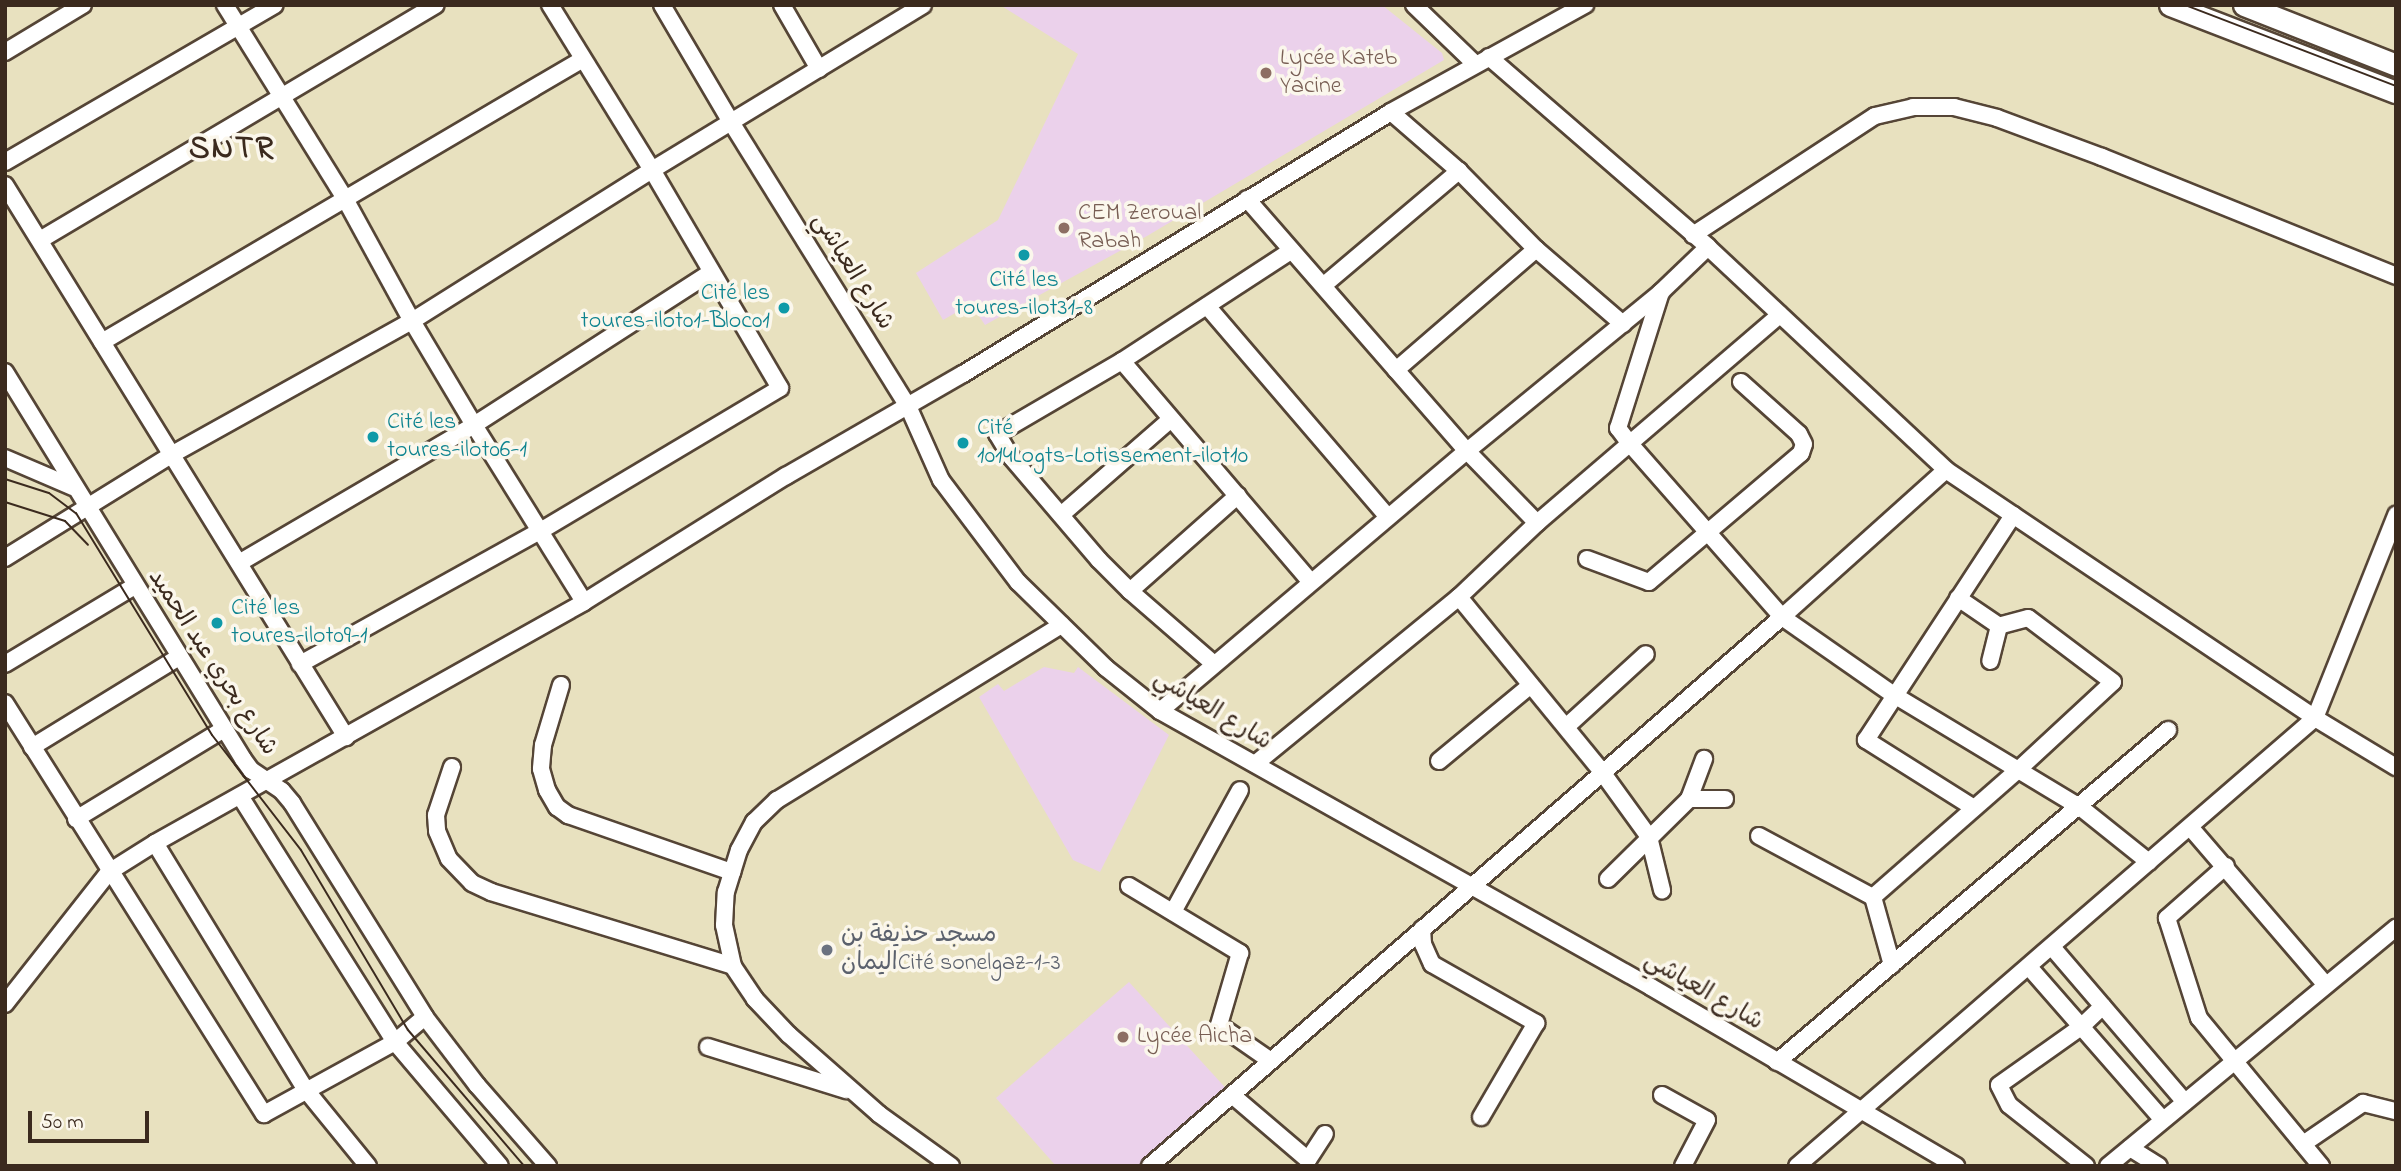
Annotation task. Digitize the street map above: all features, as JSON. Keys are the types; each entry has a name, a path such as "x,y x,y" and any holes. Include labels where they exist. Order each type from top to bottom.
{"main road":[{"path":"2170,5 2396,92"},
{"path":"2244,5 2396,65"}],"street":[{"path":"5,52 83,5"},
{"path":"225,5 344,197 412,321 474,425 542,530 584,602"},
{"path":"5,162 275,5"},
{"path":"40,240 435,5"},
{"path":"300,664 542,530 780,388 652,170 550,5"},
{"name":"شارع العياشي","path":"662,5 731,122 908,406 941,480 1018,582 1105,668 1160,711 1472,886 1956,1166"},
{"path":"782,5 819,69"},
{"path":"5,558 171,455 412,321 652,170 923,5"},
{"path":"1414,5 1708,247 1946,470 2315,718 2396,767"},
{"path":"5,1004 109,872 155,843 584,602 1391,112 1585,5"},
{"path":"102,342 344,197 583,59"},
{"path":"1693,235 1875,116 1913,107 1954,107 1997,118 2102,157 2396,276"},
{"path":"1391,112 1459,171 1536,249 1623,324"},
{"path":"1324,285 1459,171"},
{"path":"5,185 345,737"},
{"path":"1247,199 1467,451 1537,523"},
{"path":"1160,711 1388,517 1661,292 1708,247"},
{"path":"1396,370 1536,249"},
{"path":"1214,664 1130,591 1011,457 997,434 1122,361 1292,251"},
{"path":"239,564 474,425 711,272"},
{"path":"1661,292 1618,428 1631,444 1782,617 1894,695 2080,807 2149,862"},
{"path":"1207,306 1388,517"},
{"path":"1255,764 1459,597 1537,523 1780,315"},
{"path":"1122,361 1311,582"},
{"name":"شارع بحري عبد الحميد","path":"5,372 73,487 251,770 269,781 292,803 425,1017 477,1085 548,1166"},
{"path":"1587,559 1649,582 1801,453 1804,444 1799,434 1741,382"},
{"path":"1061,515 1171,419"},
{"path":"5,458 73,487"},
{"path":"1150,1166 1782,617 1946,470"},
{"path":"1130,591 1238,495"},
{"path":"1797,1166 2315,718 2396,514"},
{"path":"1974,808 1866,740 2013,515"},
{"path":"5,664 135,586"},
{"path":"1459,597 1602,772 1649,837 1662,890"},
{"path":"1873,897 2018,770 2113,682 2028,618 2000,625 1958,598"},
{"path":"951,1166 854,1092 789,1035 755,999 733,966 724,925 726,892 739,850 754,822 777,800 1061,625"},
{"path":"1990,660 2000,625"},
{"path":"1566,727 1646,654"},
{"path":"32,747 179,657"},
{"path":"561,685 543,744 541,769 547,790 557,807 568,816 732,872"},
{"path":"1439,761 1531,685"},
{"path":"5,703 109,872 264,1114 395,1042 425,1017"},
{"path":"76,818 224,729"},
{"path":"1777,1062 2168,730"},
{"path":"1608,879 1689,799 1704,759"},
{"path":"452,767 436,815 437,831 449,859 472,883 491,892 733,966"},
{"path":"1172,912 1240,790"},
{"path":"240,796 395,1042 500,1166"},
{"path":"1689,799 1725,799"},
{"path":"2190,827 2325,985"},
{"path":"1759,836 1873,897 1892,965"},
{"path":"155,843 306,1090 368,1166"},
{"path":"2226,866 2167,918 2199,1018 2232,1062 2321,1166"},
{"path":"1129,886 1240,953 1219,1025 1270,1061"},
{"path":"2109,1166 2396,928"},
{"path":"1422,929 1423,944 1432,964 1536,1023 1481,1118"},
{"path":"2052,947 2185,1102"},
{"path":"2029,967 2163,1120"},
{"path":"2086,1166 2009,1105 1999,1085 2081,1027 2102,1006"},
{"path":"708,1047 854,1092"},
{"path":"1232,1095 1308,1160 1325,1134"},
{"path":"1662,1095 1707,1120 1683,1166"},
{"path":"2303,1144 2363,1103 2396,1111"},
{"path":"2130,1148 2158,1166"}],"shaded area":[{"path":"1000,5 1382,5 1442,53 1444,60 1147,236 985,325 971,304 943,320 916,273 998,220 1078,54"},
{"path":"1044,667 1074,673 1078,667 1169,735 1100,872 1073,860 979,697 998,684 1004,691"},
{"name":"Lycée Aicha","path":"1129,982 1232,1095 1150,1166 1056,1166 996,1098"}],"tram line":[{"path":"2185,5 2396,86"},
{"path":"5,479 49,493 76,513 212,735 301,850 408,1030 524,1166"},
{"path":"5,502 65,521 88,545"}],"place":[{"name":"Lycée Kateb Yacine","path":"1266,73"},
{"name":"CEM Zeroual Rabah","path":"1064,228"},
{"name":"Cité les toures-ilot31-8","path":"1024,255"},
{"name":"Cité les toures-ilot01-Bloc01","path":"784,308"},
{"name":"Cité les toures-ilot06-1","path":"373,437"},
{"name":"Cité 1014Logts-Lotissement-ilot10","path":"963,443"},
{"name":"Cité les toures-ilot09-1","path":"217,623"},
{"name":"مسجد حذيفة بن اليمانCité sonelgaz-1-3","path":"827,950"},
{"name":"Lycée Aicha","path":"1123,1037"}],"district":[{"name":"SNTR","path":"232,150"}]}
